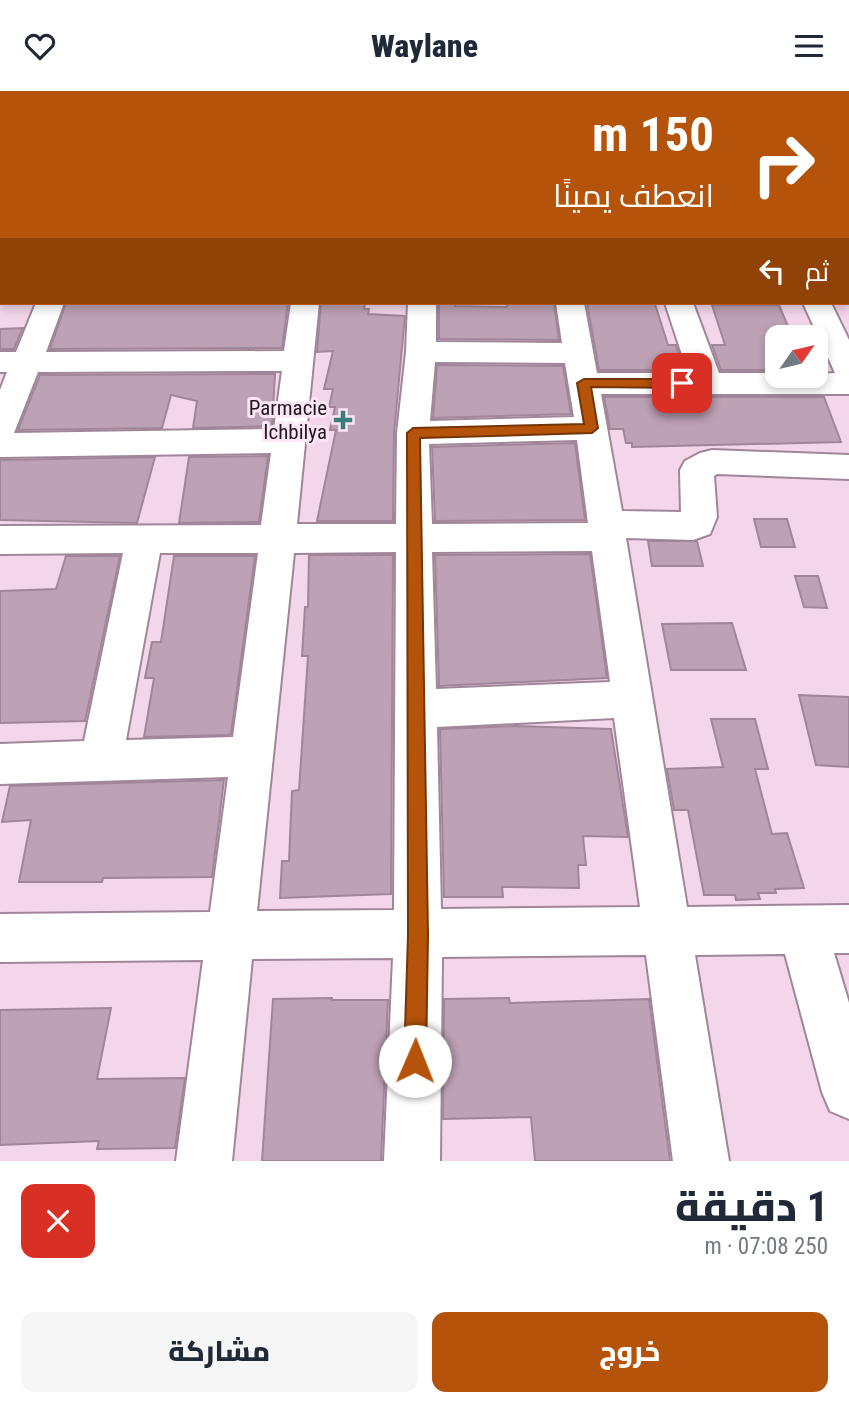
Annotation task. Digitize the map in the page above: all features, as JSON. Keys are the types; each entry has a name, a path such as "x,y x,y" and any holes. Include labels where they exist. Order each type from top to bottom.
{"street":[{"path":"0,429 13,362 49,305"},
{"path":"204,1161 305,305"},
{"path":"412,1161 418,935 413,433 421,352 422,305"},
{"path":"570,305 592,428 701,1161"},
{"path":"681,305 707,383"},
{"path":"818,305 849,372"},
{"path":"421,352 707,383 849,384"},
{"path":"13,362 298,361"},
{"path":"413,433 592,428"},
{"path":"0,445 289,442"},
{"path":"0,540 277,539 688,528 698,524 697,470 712,462 849,467"},
{"path":"101,760 144,540"},
{"path":"416,709 631,699"},
{"path":"0,764 251,755"},
{"path":"0,938 230,938 826,929 849,1092"}],"building":[{"path":"65,305 288,305 282,348 50,349"},
{"path":"321,305 365,305 364,309 369,309 368,314 405,316 394,433 393,521 317,521 336,430 330,430 335,407 329,407 333,389 324,389 333,351 317,352"},
{"path":"439,305 554,305 559,340 439,339"},
{"path":"587,305 655,305 668,345 676,345 684,370 599,370"},
{"path":"712,305 779,305 787,325 765,325 765,370 721,370 712,345 725,345"},
{"path":"23,328 14,349 0,349 0,329"},
{"path":"437,365 563,366 571,414 433,418"},
{"path":"275,374 272,426 193,428 197,401 171,395 162,428 18,430 40,375"},
{"path":"604,397 824,397 841,442 632,447 632,443 626,443 623,429 610,429"},
{"path":"575,443 585,520 435,521 432,447"},
{"path":"268,456 259,522 179,523 189,457"},
{"path":"155,457 137,523 0,520 0,460"},
{"path":"754,519 787,519 795,547 761,547"},
{"path":"648,541 697,541 703,566 652,566"},
{"path":"590,554 607,678 439,686 435,555"},
{"path":"309,555 393,555 391,894 280,898 282,861 289,861 292,791 299,790 308,656 302,656 305,607 308,607"},
{"path":"66,556 120,556 85,721 0,723 0,591 56,589"},
{"path":"174,556 255,556 231,734 228,735 144,737 154,678 145,678 152,642 161,642"},
{"path":"795,576 818,576 827,608 804,607"},
{"path":"732,623 746,670 671,670 662,624"},
{"path":"799,695 849,697 849,767 816,765"},
{"path":"711,719 755,719 768,769 755,769 772,834 787,833 804,888 775,889 776,893 758,893 760,899 736,900 735,895 704,895 688,810 674,810 667,769 723,767"},
{"path":"516,726 611,729 628,837 583,836 586,865 578,865 579,888 502,887 503,897 444,897 440,729"},
{"path":"224,780 212,877 103,878 102,882 19,882 31,820 2,822 10,786"},
{"path":"509,998 510,1003 649,999 670,1161 535,1161 531,1117 443,1119 444,999"},
{"path":"273,999 388,1000 381,1161 262,1161"},
{"path":"111,1008 97,1079 185,1078 175,1148 97,1149 99,1141 0,1145 0,1010"}],"place":[{"name":"Parmacie Ichbilya","path":"343,420"}],"route":[{"path":"415,1061 418,935 413,433 592,428 584,383 682,383"}]}
